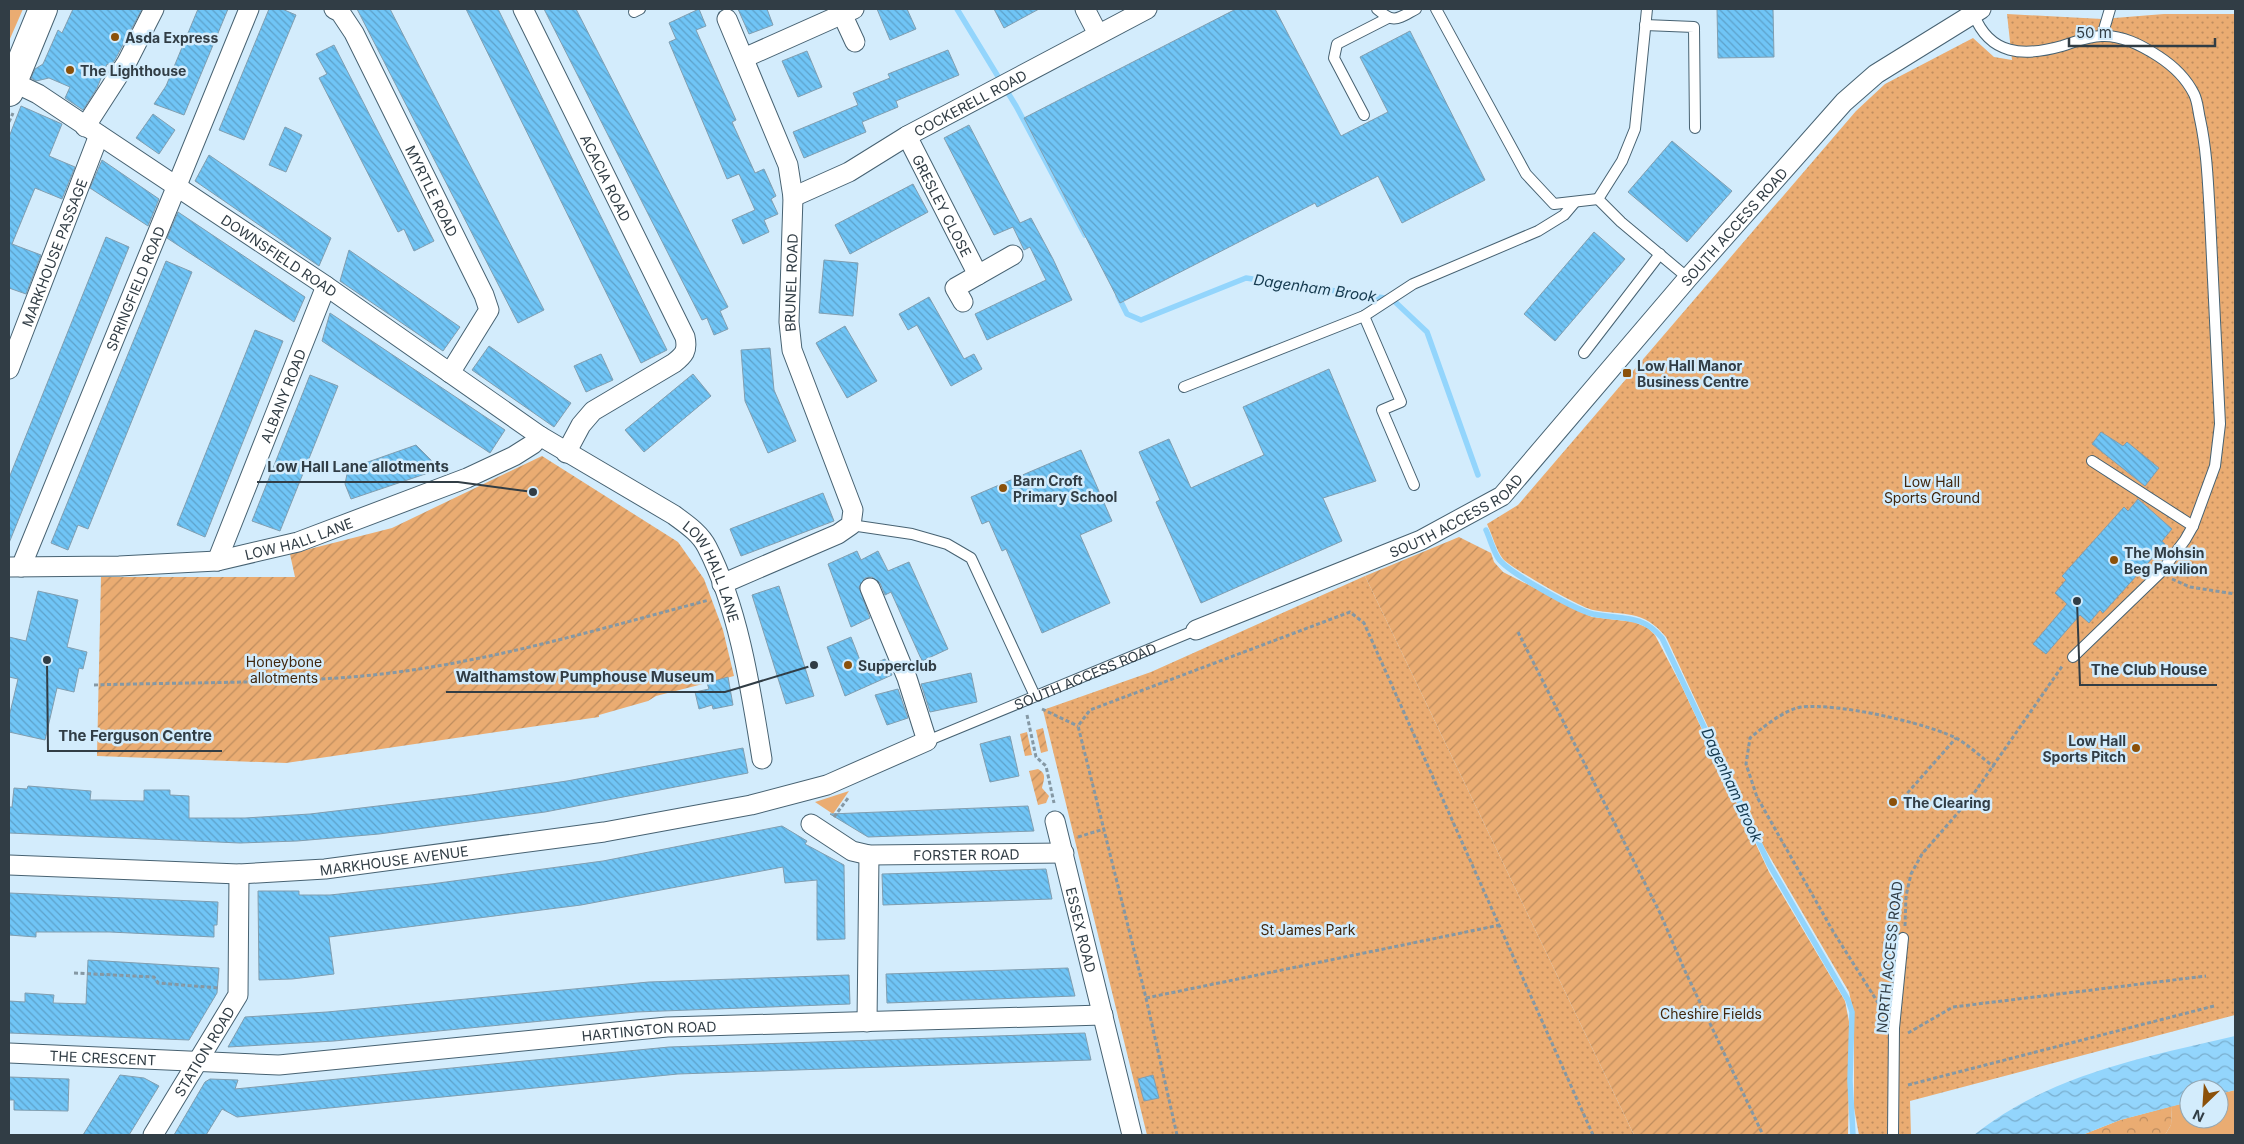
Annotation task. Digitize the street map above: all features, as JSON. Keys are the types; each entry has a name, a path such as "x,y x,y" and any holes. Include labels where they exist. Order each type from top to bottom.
{"main road":[{"path":"11,87 43,9"}],"street":[{"name":"MARKHOUSE PASSAGE","path":"9,368 92,131 154,9"},
{"name":"SPRINGFIELD ROAD","path":"15,567 177,189 249,9"},
{"name":"MYRTLE ROAD","path":"334,9 340,12 354,34 484,295 489,310 450,373"},
{"name":"ACACIA ROAD","path":"523,9 685,338 687,347 684,356 674,363 593,412 581,425 566,453"},
{"path":"1085,9 1098,34"},
{"name":"COCKERELL ROAD","path":"793,197 849,172 907,136 1147,9"},
{"path":"744,58 848,11 855,42"},
{"name":"SOUTH ACCESS ROAD","path":"1196,630 1422,540 1502,496 1820,127 1864,83 1977,12"},
{"name":"BRUNEL ROAD","path":"727,19 788,165 793,197 789,322 792,350 804,386 853,510 851,525"},
{"name":"DOWNSFIELD ROAD","path":"11,87 38,94 177,189 326,286 540,436"},
{"name":"GRESLEY CLOSE","path":"907,136 978,275"},
{"path":"963,302 955,288 1013,255"},
{"name":"ALBANY ROAD","path":"217,561 326,286"},
{"name":"LOW HALL LANE","path":"15,567 119,566 217,561 298,542 467,478 514,456 533,444 540,436 674,515 694,530 706,546 723,587 744,657 762,759"},
{"path":"723,587 838,534 851,525"},
{"path":"870,588 907,678 927,741"},
{"name":"SOUTH ACCESS ROAD","path":"776,798 827,785 927,741"},
{"name":"MARKHOUSE AVENUE","path":"9,865 238,874 326,869 604,832 750,805 776,798"},
{"name":"ESSEX ROAD","path":"1055,821 1132,1135"},
{"name":"FORSTER ROAD","path":"811,824 852,850 869,855 1062,847"},
{"path":"867,1022 869,855"},
{"name":"STATION ROAD","path":"153,1135 197,1061 233,1007 240,989 238,874"},
{"name":"HARTINGTON ROAD","path":"197,1061 279,1065 667,1027 1103,1015"},
{"name":"THE CRESCENT","path":"9,1054 197,1061"}],"lane":[{"path":"1377,9 1388,18 1396,20 1416,9"},
{"path":"1436,9 1526,174 1554,204 1598,199"},
{"path":"1598,199 1622,161 1635,129 1647,9"},
{"path":"2102,36 2110,9"},
{"path":"1977,12 1978,25 1990,40 1998,47 2015,52 2059,47 2082,39 2102,36 2122,38 2142,46 2166,61 2182,75 2197,103 2206,141 2220,424 2215,466 2194,526 2176,556 2073,657"},
{"path":"1364,116 1334,58 1334,51 1337,44 1388,18"},
{"path":"1645,25 1694,27 1695,128"},
{"path":"1598,199 1621,222 1688,278"},
{"path":"1184,388 1364,316 1419,281 1538,231 1564,215 1575,202"},
{"path":"1584,353 1660,254"},
{"path":"1364,316 1401,402 1382,410 1414,486"},
{"path":"2092,461 2194,526"},
{"path":"851,525 912,534 947,544 971,558 1035,696"},
{"name":"SOUTH ACCESS ROAD","path":"927,741 1196,630"},
{"name":"NORTH ACCESS ROAD","path":"1893,1135 1894,1028 1903,938"}],"path":[{"path":"2161,572 2190,587 2235,594"},
{"path":"94,685 373,675 418,668 537,645 711,599 723,587"},
{"path":"1078,726 1090,710 1350,612 1364,623 1398,704 1500,925 1593,1135"},
{"path":"1518,632 1656,904 1763,1135"},
{"name":"NORTH ACCESS ROAD","path":"1903,938 1906,896 1911,874 1922,854 1970,800 1994,768 2066,661 2073,657"},
{"path":"1894,1028 1834,933 1757,797 1746,764 1750,738 1770,722 1800,707 1844,709 1908,721 1956,738 1994,768"},
{"path":"1043,710 1078,726"},
{"path":"1078,726 1146,998 1177,1135"},
{"path":"1030,728 1036,756 1046,766 1054,804 1055,821"},
{"path":"1903,798 1956,738"},
{"path":"1062,847 1104,829"},
{"path":"1146,998 1500,925"},
{"path":"74,973 154,977 158,983 240,989"},
{"path":"1894,1044 1910,1031 1953,1007 2206,976"},
{"path":"1892,1089 2214,1006"}],"green space":[{"path":"9,9 23,9 9,41"},
{"name":"Low Hall Sports Ground","path":"2007,14 2102,19 2164,14 2235,14 2235,1015 1910,1101 1911,1135 1859,1135 1854,1108 1854,1015 1849,992 1764,847 1666,637 1658,628 1641,618 1633,615 1586,608 1532,579 1503,559 1487,524 1518,505 1856,111 1885,84 1973,38 1994,57 2012,60"},
{"name":"Honeybone allotments","path":"542,456 678,542 704,579 723,630 734,676 656,696 648,701 599,715 599,717 286,763 97,756 101,577 295,577 290,554 392,528"},
{"name":"Cheshire Fields","path":"1459,537 1491,553 1494,562 1503,572 1592,617 1634,622 1648,628 1655,635 1682,687 1769,872 1845,1001 1850,1027 1848,1135 1634,1135 1365,576"},
{"name":"St James Park","path":"1365,576 1634,1135 1147,1135 1043,710 1151,672"},
{"path":"1043,728 1048,751 1041,753 1036,730"},
{"path":"1027,732 1032,755 1025,756 1020,734"},
{"path":"1038,769 1044,775 1042,788 1049,796 1046,803 1038,805 1029,771"},
{"path":"849,791 833,814 815,802"},
{"path":"2235,1090 2235,1135 2165,1135 2171,1125 2172,1106 2179,1104 2179,1129 2229,1129 2229,1092"},
{"path":"2172,1106 2171,1125 2165,1135 2082,1135 2120,1120"}],"water":[{"path":"2235,1036 2235,1090 2229,1092 2229,1079 2179,1079 2179,1105 2120,1120 2082,1135 1974,1135 2003,1114 2034,1097 2066,1083 2098,1071 2166,1052"}],"building":[{"path":"73,9 142,9 111,66 107,64 97,88 83,110 65,98 70,87 49,78 36,81 31,78 35,69 43,64 58,30 62,33"},
{"path":"198,9 228,9 184,115 154,104 166,86"},
{"path":"269,9 282,9 296,15 244,140 219,130"},
{"path":"357,9 390,9 544,310 518,323"},
{"path":"466,9 498,9 667,350 641,363"},
{"path":"544,9 576,9 728,307 720,311 728,329 714,335 707,318 702,320"},
{"path":"699,9 706,26 696,30 736,120 732,122 755,173 764,169 776,196 771,199 778,214 764,220 769,232 743,244 732,220 755,210 739,174 727,179 669,42 676,39 669,23"},
{"path":"738,9 767,9 773,25 749,34"},
{"path":"877,9 907,9 916,29 890,40"},
{"path":"994,9 1039,9 1004,28"},
{"path":"1236,9 1275,9 1341,136 1388,112 1360,57 1410,31 1485,180 1402,223 1378,176 1317,207 1315,203 1120,303 1024,118"},
{"path":"1717,9 1773,9 1774,57 1718,58"},
{"path":"334,45 434,241 414,251 404,229 398,232 319,78 327,74 316,54"},
{"path":"948,50 959,75 896,101 898,107 862,122 866,132 804,158 793,132 858,105 853,93 890,78 888,74"},
{"path":"807,51 822,87 798,97 782,61"},
{"path":"21,106 62,124 49,156 75,167 62,199 35,188 12,244 41,255 26,294 9,288 9,137"},
{"path":"153,114 175,130 159,154 136,138"},
{"path":"969,125 1020,223 1031,218 1072,300 987,340 975,314 1046,280 1030,247 1024,250 1013,227 994,235 944,138"},
{"path":"285,127 302,135 286,172 269,165"},
{"path":"1672,141 1732,191 1687,242 1628,192"},
{"path":"209,155 331,238 319,266 195,181"},
{"path":"102,160 159,199 148,226 90,188"},
{"path":"913,184 928,212 850,254 835,225"},
{"path":"178,212 305,297 294,322 167,238"},
{"path":"1594,232 1625,259 1555,341 1524,314"},
{"path":"106,237 129,247 9,543 9,478"},
{"path":"349,250 460,327 443,351 340,281"},
{"path":"824,260 858,263 853,316 819,313"},
{"path":"166,261 192,272 88,529 78,525 68,550 51,543"},
{"path":"929,297 964,359 974,354 982,369 951,386 917,325 908,330 899,314"},
{"path":"330,313 505,430 490,453 322,341"},
{"path":"845,326 877,381 847,398 816,343"},
{"path":"255,330 283,341 205,537 177,525"},
{"path":"489,346 571,403 554,427 472,370"},
{"path":"770,348 774,390 796,441 768,453 745,401 741,350"},
{"path":"601,354 613,380 586,392 574,366"},
{"path":"1329,369 1376,481 1323,498 1342,541 1201,603 1156,502 1160,500 1139,452 1169,439 1191,488 1264,455 1243,407"},
{"path":"693,374 711,396 644,452 625,430"},
{"path":"310,375 338,386 280,531 252,521"},
{"path":"2101,432 2123,446 2127,442 2159,468 2145,486 2092,444"},
{"path":"416,445 440,469 351,499 345,484 348,469"},
{"path":"1081,450 1112,521 1080,535 1110,603 1042,633 1006,549 1002,551 989,521 982,524 971,497"},
{"path":"823,493 834,521 741,556 730,529"},
{"name":"The Mohsin Beg Pavilion","path":"2138,499 2172,529 2162,541 2165,544 2103,613 2100,610 2089,623 2080,615 2046,654 2033,644 2067,604 2055,593 2066,580 2062,576 2124,507 2128,511"},
{"path":"857,551 861,560 878,551 888,571 909,562 948,649 922,661 891,592 885,595 880,583 872,577 865,578 859,587 870,618 851,627 828,564"},
{"path":"779,586 814,696 786,704 752,595"},
{"path":"38,591 78,600 67,647 87,652 83,669 79,668 74,692 57,688 45,740 9,732 9,717 18,679 9,677 9,637 26,641"},
{"path":"851,637 863,668 885,659 892,675 845,696 827,647"},
{"path":"971,673 977,702 930,712 921,684"},
{"path":"728,677 733,705 713,709 712,705 699,709 695,692 709,689 707,683"},
{"path":"898,689 908,718 887,725 875,695"},
{"path":"1010,736 1019,776 990,782 980,744"},
{"path":"743,748 748,773 545,812 379,834 297,841 240,843 9,833 9,807 12,807 14,788 27,789 28,786 91,791 90,800 144,801 144,790 170,790 170,795 189,796 189,818 245,818 310,814 471,795 567,781"},
{"path":"1028,806 1034,831 868,837 830,814"},
{"path":"782,826 807,841 805,844 844,865 845,939 817,940 817,880 785,883 783,867 581,905 329,937 334,974 292,979 259,980 258,891 299,891 299,895 330,895 431,884 603,861"},
{"path":"1046,869 1052,899 883,905 882,874"},
{"path":"9,893 218,902 217,925 214,925 214,937 110,932 36,932 36,937 9,935"},
{"path":"88,960 219,968 217,993 189,1040 9,1033 9,1001 25,1002 25,993 54,995 53,1003 86,1004"},
{"path":"1068,968 1075,996 887,1003 886,974"},
{"path":"849,975 850,1004 636,1012 334,1041 228,1047 245,1017 327,1012 649,982"},
{"path":"1085,1033 1091,1060 678,1074 237,1117 222,1109 206,1135 174,1135 205,1082 210,1079 238,1080 235,1089 669,1047"},
{"path":"120,1075 144,1078 159,1086 129,1135 83,1135"},
{"path":"1153,1075 1159,1098 1144,1101 1138,1079"},
{"path":"9,1077 69,1079 68,1111 14,1110 14,1100 9,1100"}],"waterway":[{"name":"Dagenham Brook","path":"957,9 1016,106 1085,235"},
{"name":"Dagenham Brook","path":"1118,296 1127,314 1141,320 1246,278 1392,299 1427,332 1478,475"},
{"name":"Dagenham Brook","path":"1486,530 1498,558 1528,581 1584,611 1639,621 1654,630 1662,638 1769,864 1848,1000 1852,1012 1850,1081 1853,1135"}],"place":[{"name":"Asda Express","path":"115,37"},
{"name":"The Lighthouse","path":"70,70"},
{"name":"Low Hall Manor Business Centre","path":"1627,373"},
{"name":"Barn Croft Primary School","path":"1003,488"},
{"name":"Low Hall Lane allotments","path":"533,492"},
{"name":"The Mohsin Beg Pavilion","path":"2114,560"},
{"name":"The Club House","path":"2077,601"},
{"name":"The Ferguson Centre","path":"47,660"},
{"name":"Walthamstow Pumphouse Museum","path":"814,665"},
{"name":"Supperclub","path":"848,665"},
{"name":"Low Hall Sports Pitch","path":"2136,748"},
{"name":"The Clearing","path":"1893,802"}]}
